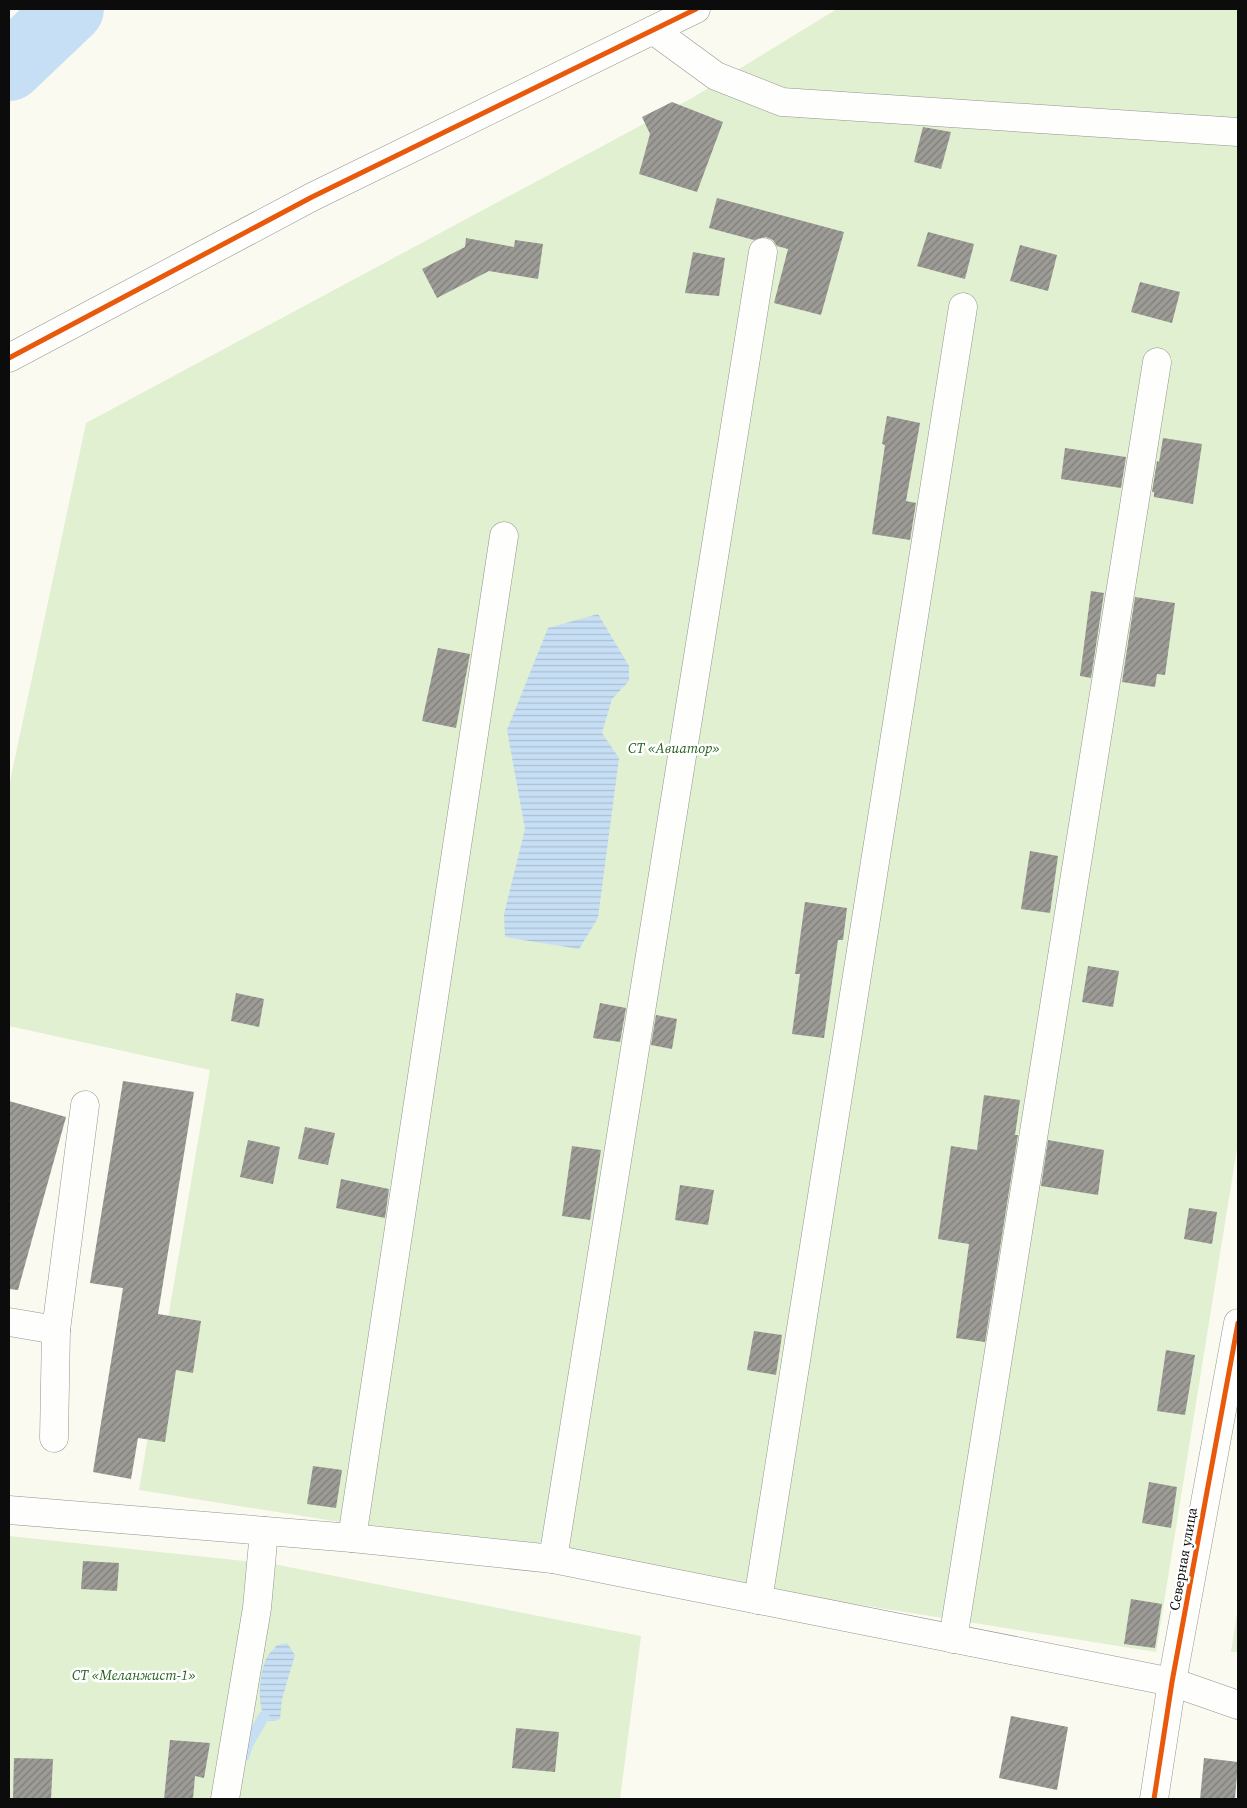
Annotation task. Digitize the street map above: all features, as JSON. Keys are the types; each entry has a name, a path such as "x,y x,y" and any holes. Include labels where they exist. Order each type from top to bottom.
{"street":[{"path":"9,358 312,197 696,9"},
{"path":"653,30 716,76 782,102 1238,132"},
{"path":"553,1559 763,252"},
{"path":"758,1600 963,307"},
{"path":"953,1639 1157,362"},
{"path":"352,1538 504,536"},
{"path":"54,1438 56,1330 85,1104"},
{"path":"9,1322 56,1330"},
{"name":"Северная улица","path":"1154,1799 1172,1682 1238,1323"},
{"path":"9,1510 352,1538 553,1559 1172,1682 1238,1706"},
{"path":"225,1799 257,1608 264,1531"}],"green space":[{"name":"СТ «Авиатор»","path":"837,9 1238,9 1238,1142 1156,1652 139,1490 210,1070 9,1026 9,786 86,423 692,98"},
{"name":"СТ «Меланжист-1»","path":"9,1536 273,1564 641,1636 620,1799 9,1799"},
{"path":"1238,1607 1238,1652 1231,1652"}],"water":[{"path":"598,614 629,666 629,681 612,699 602,733 619,758 598,918 579,949 505,937 504,914 525,829 507,730 548,628"},
{"path":"287,1643 295,1655 282,1699 280,1719 267,1721 260,1699 264,1664 270,1652 277,1645"}],"building":[{"path":"672,102 723,122 697,192 639,174 650,134 642,117"},
{"path":"923,127 951,132 941,169 914,162"},
{"path":"717,198 844,232 821,315 774,303 788,249 777,246 773,240 766,237 754,240 709,228"},
{"path":"928,232 974,244 965,279 917,266"},
{"path":"466,238 514,247 515,240 543,244 538,279 489,271 437,298 422,269 465,247"},
{"path":"1020,245 1057,255 1048,291 1010,281"},
{"path":"693,252 725,258 719,296 685,293"},
{"path":"1140,282 1180,292 1172,323 1131,312"},
{"path":"887,416 920,423 906,501 916,503 910,540 872,534 885,445 882,444"},
{"path":"1163,438 1202,444 1193,504 1154,497 1154,492 1152,492"},
{"path":"1065,448 1126,457 1121,488 1061,479"},
{"path":"1091,591 1104,593 1091,678 1080,676"},
{"path":"1135,597 1175,603 1165,675 1157,674 1155,687 1122,682"},
{"path":"438,648 470,654 456,728 422,721"},
{"path":"1030,851 1058,856 1050,913 1021,909"},
{"path":"805,902 847,908 843,940 838,940 824,1038 792,1034 800,974 795,974"},
{"path":"1088,966 1119,971 1113,1007 1082,1002"},
{"path":"236,993 264,999 259,1027 231,1021"},
{"path":"600,1003 626,1008 620,1042 593,1038"},
{"path":"656,1015 677,1019 672,1049 651,1045"},
{"path":"123,1081 194,1092 158,1314 201,1321 193,1373 176,1370 165,1442 138,1438 131,1479 93,1472 123,1288 90,1283"},
{"path":"984,1095 1020,1100 1015,1135 1018,1135 985,1342 956,1338 969,1244 938,1239 951,1146 977,1150"},
{"path":"9,1101 66,1117 18,1290 9,1289"},
{"path":"305,1127 335,1133 328,1165 298,1159"},
{"path":"248,1140 280,1147 273,1184 240,1177"},
{"path":"1048,1140 1104,1150 1098,1195 1041,1186"},
{"path":"572,1146 601,1150 590,1220 562,1216"},
{"path":"341,1179 389,1189 385,1218 336,1208"},
{"path":"680,1185 714,1190 708,1225 675,1220"},
{"path":"1189,1208 1217,1212 1212,1244 1184,1239"},
{"path":"754,1331 782,1335 776,1375 747,1370"},
{"path":"1166,1350 1195,1355 1185,1415 1157,1411"},
{"path":"313,1466 342,1470 336,1508 307,1504"},
{"path":"1149,1482 1177,1487 1171,1528 1142,1523"},
{"path":"83,1561 119,1563 117,1591 81,1589"},
{"path":"1131,1599 1162,1604 1155,1648 1124,1644"},
{"path":"1011,1716 1068,1727 1057,1790 999,1778"},
{"path":"516,1728 559,1732 555,1772 512,1768"},
{"path":"170,1740 210,1743 204,1778 195,1776 193,1799 164,1799"},
{"path":"14,1758 53,1759 51,1799 13,1798"},
{"path":"1204,1758 1238,1762 1235,1799 1200,1799"}],"waterway":[{"path":"9,67 70,9"},
{"path":"244,1756 247,1746 264,1716"}],"cycle path":[{"path":"9,358 312,197 696,9"},
{"path":"1154,1799 1172,1682 1238,1323"}]}
